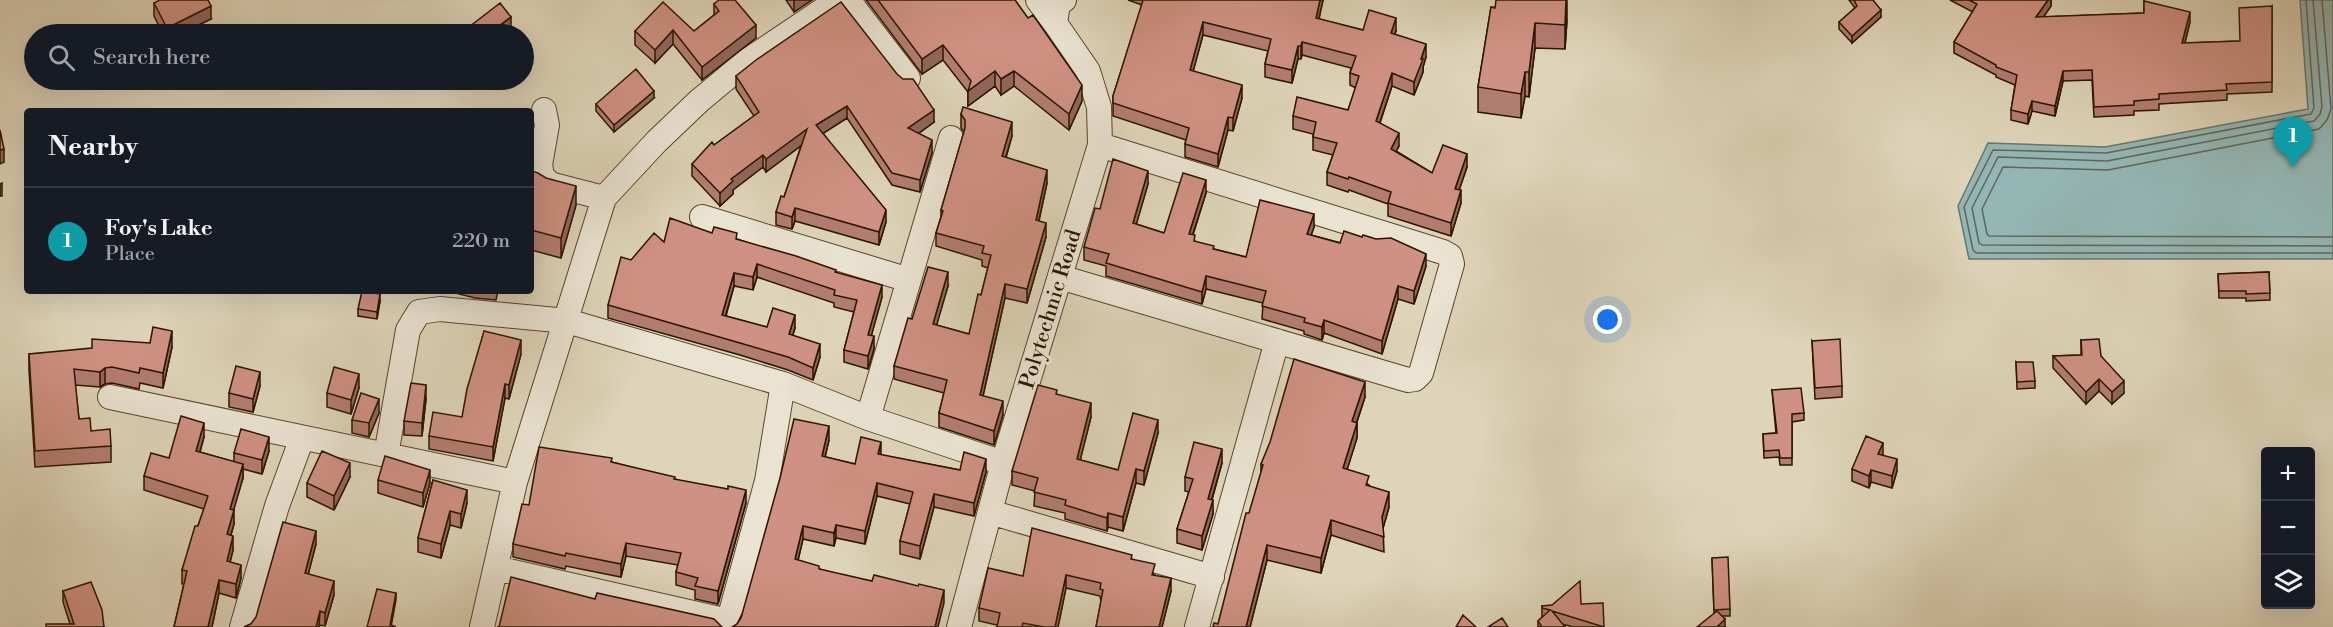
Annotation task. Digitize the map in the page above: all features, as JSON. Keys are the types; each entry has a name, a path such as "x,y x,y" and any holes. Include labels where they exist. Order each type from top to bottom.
{"street":[{"path":"482,627 515,482 604,198 657,141 699,101 747,61 838,0"},
{"path":"848,0 908,78"},
{"name":"Polytechnic Road","path":"958,627 1003,463 1100,145 1099,107 1088,71 1038,0"},
{"path":"1055,22 1058,4 1064,0"},
{"path":"544,110 547,125 540,165 542,176 550,184 604,198"},
{"path":"868,418 951,138"},
{"path":"1060,277 1408,380 1415,379 1421,373 1452,264 1450,256 1100,145"},
{"path":"702,217 909,280"},
{"path":"386,455 408,330 419,312 440,309 567,321 783,384 868,418 1003,463"},
{"path":"1197,627 1277,341"},
{"path":"496,568 727,624 767,481 783,384"},
{"path":"110,397 515,482"},
{"path":"242,627 277,506 302,438"},
{"path":"990,512 1212,577"}],"water":[{"path":"2300,0 2333,0 2333,259 1969,259 1958,206 1988,143 2105,147 2308,109"}],"building":[{"path":"160,0 208,0 211,6 175,24 165,24 154,3"},
{"path":"719,0 735,0 756,25 702,67 673,30 655,50 635,31 663,2 694,31 719,11 714,4"},
{"path":"878,0 1015,0 1028,18 1033,15 1082,85 1069,114 1014,71 1001,79 995,71 968,91 971,81 943,45 922,59"},
{"path":"1143,0 1320,0 1316,18 1363,30 1369,10 1396,18 1391,33 1426,44 1414,82 1392,73 1376,121 1399,133 1391,149 1432,173 1443,145 1467,154 1455,189 1461,190 1451,223 1388,203 1391,192 1327,172 1337,143 1313,137 1316,122 1293,116 1297,97 1348,110 1359,76 1350,73 1356,56 1302,42 1301,46 1298,46 1292,70 1265,64 1271,39 1203,22 1190,70 1242,85 1233,118 1228,117 1218,154 1185,144 1189,128 1113,103 1113,96"},
{"path":"1496,0 1566,0 1565,25 1535,23 1529,72 1525,72 1521,94 1478,87 1491,7 1495,8"},
{"path":"1854,0 1873,0 1881,10 1852,36 1839,22 1857,6"},
{"path":"1969,0 2048,0 2036,17 2144,13 2144,1 2190,12 2182,43 2240,41 2239,8 2272,6 2272,82 2226,84 2227,90 2159,94 2159,99 2134,101 2134,105 2094,107 2092,70 2063,71 2055,106 2032,101 2028,114 2011,110 2017,75 1996,67 1954,42 1977,4"},
{"path":"841,2 897,74 903,79 913,79 934,110 908,128 932,140 920,180 892,173 847,106 816,125 886,210 879,232 795,208 792,217 776,212 781,196 784,197 807,129 766,159 763,155 731,179 733,181 720,193 692,164 712,142 714,145 759,112 736,76"},
{"path":"500,3 511,17 502,24 473,24"},
{"path":"636,69 654,91 614,125 596,104"},
{"path":"963,107 1012,122 1002,156 1047,170 1036,220 1046,223 1027,289 1005,284 980,395 1003,401 994,431 939,413 947,380 894,366 908,318 912,319 928,267 948,272 933,324 969,334 978,294 981,295 991,255 982,253 984,246 936,233 965,128 965,120 961,114"},
{"path":"0,130 4,149 0,150"},
{"path":"1113,159 1148,171 1133,223 1164,233 1183,173 1206,180 1189,234 1195,235 1194,241 1214,246 1213,249 1246,257 1260,200 1314,214 1307,234 1340,243 1344,231 1362,237 1363,235 1376,239 1391,238 1426,254 1414,291 1398,286 1382,341 1324,320 1322,327 1304,322 1305,318 1262,306 1266,291 1206,276 1202,292 1106,263 1109,254 1084,247 1095,208 1100,209"},
{"path":"534,172 546,178 576,186 561,238 534,231"},
{"path":"670,218 712,233 714,227 737,233 736,239 796,256 836,270 835,272 882,285 868,335 874,336 868,356 844,350 857,300 834,295 835,290 757,264 753,277 734,273 722,315 767,327 773,308 795,315 789,334 820,344 813,368 788,357 608,305 621,257 631,260 654,233 664,242"},
{"path":"2269,272 2270,293 2246,294 2246,291 2219,291 2218,274"},
{"path":"361,294 380,294 377,312 358,309"},
{"path":"153,327 172,331 163,373 140,368 139,373 112,367 100,372 74,369 79,419 90,418 91,431 110,429 111,446 35,451 29,354 92,348 92,339 150,343"},
{"path":"484,331 521,340 509,385 505,384 493,447 429,436 433,412 462,417 467,389"},
{"path":"1840,339 1842,386 1815,388 1812,341"},
{"path":"2099,339 2101,356 2124,381 2112,392 2099,379 2086,392 2053,356 2082,355 2081,340"},
{"path":"1294,359 1365,382 1352,421 1357,423 1343,468 1369,476 1366,485 1389,492 1382,517 1384,537 1331,520 1321,558 1267,545 1246,627 1213,627 1214,623 1218,624 1246,513 1249,513 1263,465 1261,464 1270,442"},
{"path":"2016,362 2033,362 2035,381 2017,382"},
{"path":"236,366 260,372 253,399 229,393"},
{"path":"334,367 359,374 351,400 327,393"},
{"path":"411,383 426,385 422,423 404,421"},
{"path":"1038,385 1057,390 1056,394 1091,403 1077,459 1118,470 1133,413 1158,420 1144,471 1136,469 1123,517 1108,513 1107,518 1065,505 1066,500 1034,492 1038,478 1012,471"},
{"path":"1801,388 1804,413 1792,414 1792,458 1780,458 1779,450 1764,451 1763,434 1777,433 1772,390"},
{"path":"361,393 379,399 369,423 352,420"},
{"path":"181,416 204,423 196,451 243,464 230,509 234,510 227,534 233,536 227,561 241,565 236,584 219,580 208,627 174,627 187,571 182,570 195,526 198,526 208,496 144,476 151,453 169,458"},
{"path":"794,419 829,426 822,456 855,464 861,437 881,442 878,454 960,470 964,452 986,459 974,503 934,494 920,546 900,541 913,492 877,483 865,531 836,525 834,533 803,526 795,559 819,566 819,569 872,581 874,575 944,590 935,627 732,627 741,618"},
{"path":"241,429 269,437 262,460 234,453"},
{"path":"1866,436 1883,443 1878,454 1897,459 1892,476 1871,470 1869,476 1852,469"},
{"path":"1194,442 1222,449 1208,499 1213,500 1202,536 1177,529 1193,479 1185,477"},
{"path":"539,447 612,458 611,462 675,477 674,479 746,490 718,591 695,586 698,578 676,572 681,553 626,543 621,564 566,553 565,556 513,544 522,504 529,505"},
{"path":"322,451 350,463 334,496 307,483"},
{"path":"385,456 430,470 423,493 378,480"},
{"path":"433,480 467,490 461,514 450,511 441,544 418,538"},
{"path":"283,522 316,531 305,573 334,581 325,613 320,611 316,627 244,627 251,624 256,617"},
{"path":"1032,528 1132,555 1131,559 1155,564 1152,575 1171,578 1159,627 1096,627 1103,590 1100,589 1101,583 1066,575 1055,627 1023,623 1022,627 997,627 1000,613 979,608 988,568 1023,576"},
{"path":"1728,557 1730,609 1714,610 1712,558"},
{"path":"511,577 595,599 597,593 714,619 722,627 499,627"},
{"path":"1580,581 1581,604 1603,603 1604,627 1552,611 1565,627 1542,627 1538,621 1550,610 1542,606 1552,605"},
{"path":"91,582 102,610 104,627 46,627 46,624 74,624 63,591"},
{"path":"377,589 396,593 390,625 395,627 367,627"},
{"path":"1717,611 1725,619 1717,627 1697,627"},
{"path":"1463,615 1476,627 1456,627"},
{"path":"1502,618 1508,627 1488,627"}],"place":[{"name":"Foy's Lake","path":"2293,167"}]}
